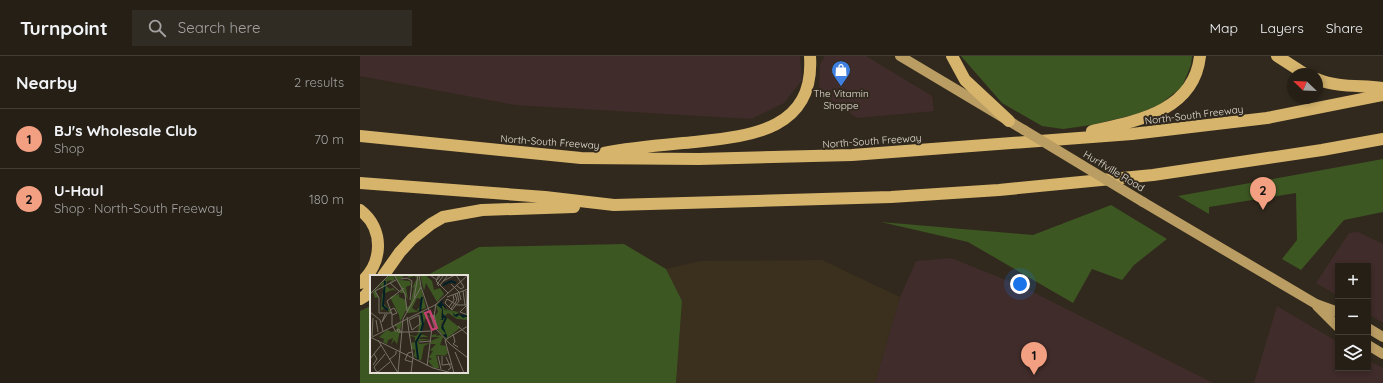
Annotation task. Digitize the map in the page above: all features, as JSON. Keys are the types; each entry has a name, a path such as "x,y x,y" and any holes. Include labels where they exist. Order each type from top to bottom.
{"highway":[{"path":"581,158 628,148 719,140 747,135 767,129 789,116 800,104 808,83 811,69 810,56"},
{"path":"952,56 965,80 1009,121"},
{"path":"1053,140 1135,121 1157,113 1180,98 1191,86 1199,68 1200,56"},
{"path":"1277,56 1294,68"},
{"path":"1323,81 1383,88"},
{"name":"North-South Freeway","path":"360,136 581,158 699,159 852,155 1132,134 1267,118 1383,95"},
{"path":"384,275 400,252 412,239 431,224 443,217 482,210 891,197 999,190 1153,175 1322,150 1383,139"},
{"path":"360,183 545,197 614,205"},
{"path":"360,210 372,224 377,233 379,245 378,254 372,270 360,283"},
{"path":"360,299 365,296 370,289"}],"main road":[{"name":"Hurffville Road","path":"900,56 1316,304 1335,311"},
{"name":"Hurffville Road","path":"1316,304 1335,324"},
{"path":"1371,330 1383,337"},
{"path":"1371,347 1383,354"}],"shaded area":[{"path":"360,56 800,56 802,80 784,103 751,119 515,105 360,76"},
{"path":"825,56 866,56 932,96 934,111 857,118 819,92 820,64"},
{"path":"1358,232 1383,244 1383,323 1371,316 1371,263 1335,263 1335,294 1316,283 1349,233"},
{"path":"951,258 1021,286 1213,383 875,383 900,297 916,261"},
{"path":"822,260 900,297 875,383 676,383 682,301 666,269 700,261"},
{"path":"1277,306 1335,340 1335,371 1371,371 1371,362 1383,368 1383,383 1254,383"}],"green space":[{"path":"961,56 1192,56 1191,65 1182,87 1159,105 1137,114 1091,125 1063,129 1042,126 1002,103"},
{"path":"1383,159 1383,212 1344,220 1301,270 1282,259 1297,240 1296,193 1209,207 1209,214 1178,196"},
{"path":"1111,205 1167,239 1134,265 1122,280 1092,269 1073,303 968,242 881,222 1033,235"},
{"path":"624,244 666,269 682,301 676,383 360,383 360,311 370,306 370,373 468,373 468,275 428,275 479,247"}],"place":[{"name":"The Vitamin Shoppe","path":"841,87"},
{"name":"U-Haul","path":"1263,210"},
{"name":"BJ's Wholesale Club","path":"1034,375"}]}
